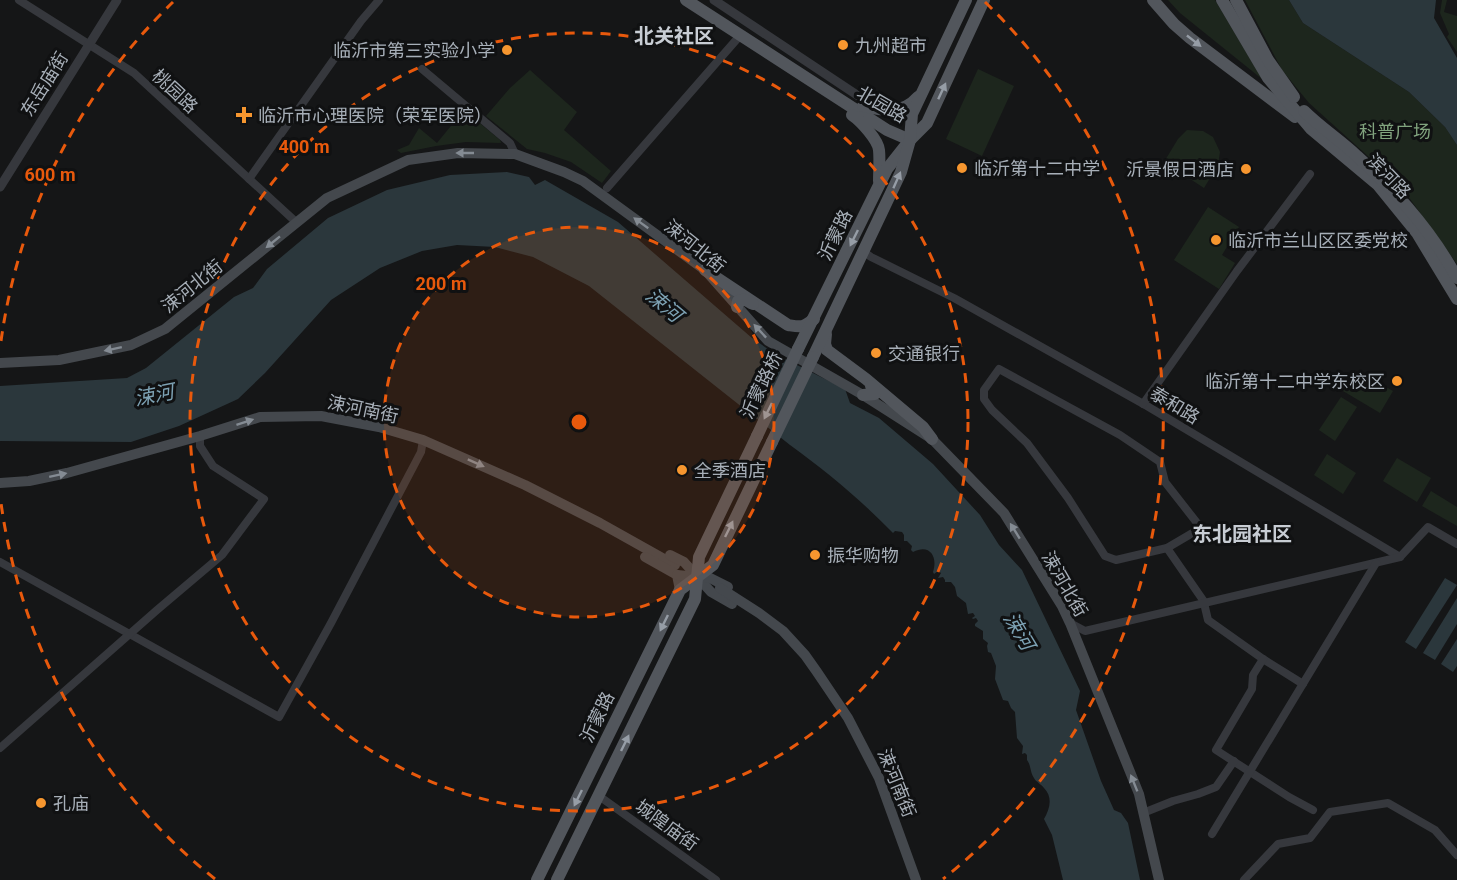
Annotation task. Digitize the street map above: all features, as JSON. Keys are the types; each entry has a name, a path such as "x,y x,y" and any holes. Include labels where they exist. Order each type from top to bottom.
{"main road":[{"name":"北园路","path":"686,0 762,53 887,130 910,140"},
{"name":"北园路","path":"699,0 863,106 910,140"},
{"name":"沂蒙路","path":"813,357 901,172 910,140 912,114 966,0"},
{"name":"沂蒙路","path":"798,349 886,169 927,123 984,0"},
{"path":"1153,0 1190,38 1311,129"},
{"name":"滨河路","path":"1222,0 1268,78 1311,129 1378,185 1417,233 1457,299"},
{"name":"滨河路","path":"1236,0 1268,60 1305,112 1384,180 1425,229 1457,278"},
{"path":"762,53 859,120 879,149 879,185"},
{"path":"863,106 890,111 903,108 911,105 923,91"},
{"name":"涑河北街","path":"0,363 59,360 131,345 165,329 327,198 408,160 458,153 515,154 583,180 705,270 768,340 863,395 932,439 1004,513 1071,623 1139,794 1159,880"},
{"path":"705,270 788,325 805,326 814,319"},
{"path":"737,307 738,301 745,299 797,333 798,349"},
{"path":"827,329 825,344 827,350 923,427 932,439"},
{"name":"沂蒙路桥","path":"757,436 798,349"},
{"path":"813,357 829,356 876,390 875,394 863,395"},
{"name":"沂蒙路桥","path":"772,442 813,357"},
{"path":"0,358 22,362"},
{"name":"涑河南街","path":"0,483 29,481 67,473 260,417 321,416 379,427 423,440 525,484 600,523 676,570"},
{"name":"沂蒙路","path":"557,880 695,599 699,557 757,436"},
{"name":"沂蒙路","path":"537,880 680,590 713,565 772,442"},
{"path":"578,512 598,515 684,562 697,576"},
{"path":"578,512 593,526 676,570 697,576"},
{"path":"695,599 716,587 713,565"},
{"path":"676,570 680,590"},
{"name":"涑河南街","path":"697,576 710,578 716,587 759,613 783,631 805,656 861,740 879,778 916,880"}],"street":[{"name":"桃园路","path":"19,0 134,73 296,222"},
{"name":"东岳庙街","path":"0,187 117,0"},
{"path":"249,178 361,21 379,0"},
{"path":"677,0 762,53"},
{"path":"714,0 880,110"},
{"path":"607,188 737,39"},
{"path":"422,69 510,142 515,154"},
{"path":"1143,404 1237,271 1310,174"},
{"name":"泰和路","path":"864,252 954,298 1143,404 1400,557"},
{"path":"999,369 1120,435 1160,462 1165,482 1201,528 1167,548 1116,560 1104,556 1068,498 1027,443 992,410 984,399 984,390 999,369"},
{"path":"0,748 222,555 264,499 213,466 200,446 200,436"},
{"path":"0,562 279,717 422,452 423,440"},
{"path":"1071,623 1085,631 1400,557 1428,527 1457,544"},
{"path":"1167,548 1204,603 1208,620 1303,684"},
{"path":"1212,834 1376,563"},
{"path":"1080,647 1085,631"},
{"path":"1263,659 1253,675 1252,689 1216,750 1313,810"},
{"path":"1143,813 1216,786 1234,761"},
{"name":"城隍庙街","path":"599,796 716,880"},
{"path":"1244,880 1278,844 1310,838 1330,812 1388,803 1436,830 1457,855"}],"green space":[{"path":"1168,0 1215,0 1262,79 1180,13"},
{"name":"科普广场","path":"1245,0 1289,0 1303,23 1409,92 1445,127 1457,145 1457,264 1400,185 1309,103 1282,70"},
{"path":"1442,0 1447,0 1444,12 1457,16 1457,52 1447,37 1449,34 1440,13"},
{"path":"978,69 1014,86 982,156 946,139"},
{"path":"530,70 577,112 564,130 611,171 602,183 571,162 527,149 486,116 510,88"},
{"path":"464,110 501,143 466,142 401,153 397,150 409,145 419,128 437,143"},
{"path":"1187,130 1203,131 1213,137 1220,152 1218,165 1204,188 1164,162 1178,139"},
{"path":"1208,207 1239,227 1222,255 1235,263 1219,289 1174,260"},
{"path":"1354,372 1358,375 1360,372 1393,391 1380,413 1343,391"},
{"path":"1341,397 1357,407 1335,441 1319,430"},
{"path":"1327,454 1356,473 1343,494 1314,475"},
{"path":"1397,458 1431,478 1417,502 1383,481"},
{"path":"1431,491 1457,507 1457,526 1422,506"}],"water":[{"path":"1289,0 1436,0 1434,18 1457,58 1457,145 1445,127 1409,92 1303,23"},
{"name":"涑河","path":"507,172 529,177 535,185 545,180 618,222 752,338 775,354 845,389 850,403 879,418 933,464 980,515 999,545 1022,570 1080,691 1076,710 1101,781 1114,810 1121,813 1128,823 1140,880 1063,880 1052,835 1044,819 1049,807 1049,795 1033,776 1027,755 1022,754 1023,746 1017,738 1015,712 1008,701 1003,700 995,679 996,666 991,653 988,652 988,643 983,639 983,631 975,626 978,621 972,618 975,616 973,613 968,614 966,603 957,596 955,587 951,582 945,582 943,577 938,578 941,573 938,571 934,574 934,561 931,553 924,549 913,552 912,546 904,541 902,532 893,533 830,476 589,286 533,257 495,247 457,245 422,251 380,268 331,300 265,373 238,399 179,426 131,442 0,441 0,386 127,378 146,368 234,297 253,288 267,269 328,218 387,190 450,175"},
{"path":"1445,578 1457,585 1416,649 1405,642"},
{"path":"1457,598 1457,624 1435,660 1423,653"},
{"path":"1457,639 1457,666 1453,672 1441,664"}],"place":[{"name":"九州超市","path":"843,45"},
{"name":"临沂市第三实验小学","path":"507,50"},
{"name":"临沂市心理医院（荣军医院）","path":"244,115"},
{"name":"临沂第十二中学","path":"962,168"},
{"name":"沂景假日酒店","path":"1246,169"},
{"name":"临沂市兰山区区委党校","path":"1216,240"},
{"name":"交通银行","path":"876,353"},
{"name":"临沂第十二中学东校区","path":"1397,381"},
{"name":"全季酒店","path":"682,470"},
{"name":"振华购物","path":"815,555"},
{"name":"孔庙","path":"41,803"}],"district":[{"name":"北关社区","path":"674,36"},
{"name":"东北园社区","path":"1242,534"}]}
